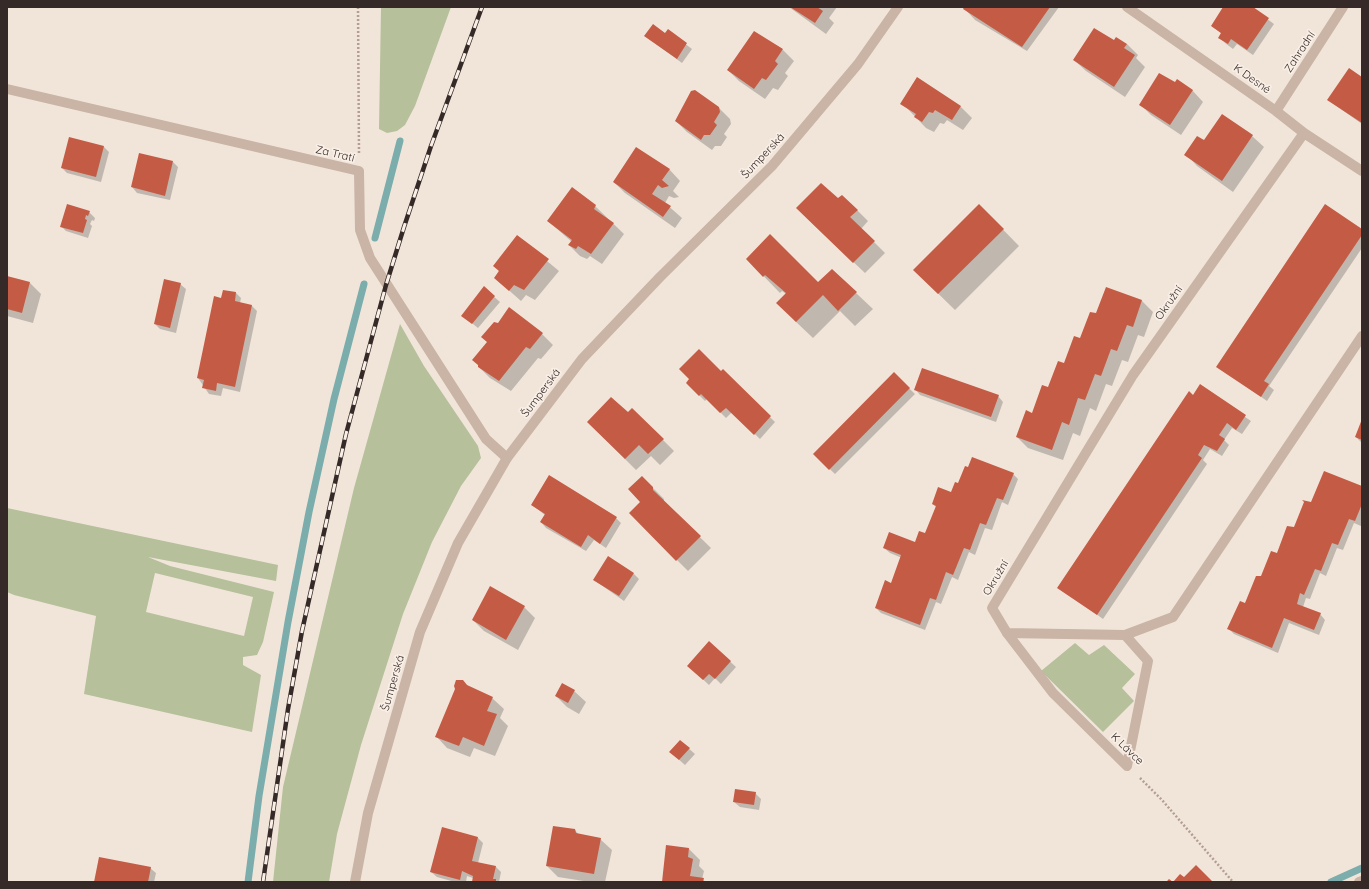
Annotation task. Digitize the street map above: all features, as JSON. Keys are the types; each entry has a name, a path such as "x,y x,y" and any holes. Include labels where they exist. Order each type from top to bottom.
{"street":[{"name":"Šumperská","path":"354,882 368,813 420,632 458,543 507,458 582,359 660,277 772,166 858,64 898,7"},
{"name":"K Desné","path":"1127,7 1276,110 1304,133 1362,171"},
{"name":"Zahradní","path":"1276,110 1343,7"},
{"name":"Za Tratí","path":"7,89 359,171 360,230 370,258 486,439 507,458"},
{"name":"Okružní","path":"1007,633 992,608 1133,375 1304,133"},
{"path":"1007,633 1125,635 1173,617 1362,336"},
{"name":"K Lávce","path":"1007,633 1052,693 1127,766"},
{"path":"1125,635 1148,661 1127,766"}],"path":[{"path":"358,7 359,171"},
{"name":"K Lávce","path":"1127,766 1162,800 1233,882"}],"green space":[{"path":"381,7 451,7 415,106 405,125 397,131 387,133 379,129"},
{"path":"400,324 424,366 478,446 481,458 461,486 432,542 403,614 361,745 337,834 329,882 273,882 283,787 354,488"},
{"path":"7,508 278,565 276,581 148,557 170,566 274,592 263,642 257,655 243,657 243,665 261,675 252,732 84,694 96,616 7,592","holes":["155,573 253,597 244,636 146,612"]},
{"path":"1075,643 1089,655 1104,645 1135,674 1122,688 1134,701 1103,732 1041,671"}],"building":[{"path":"790,7 817,7 823,11 815,23"},
{"path":"964,7 1050,7 1022,47 963,9"},
{"path":"1223,7 1253,7 1269,18 1247,50 1231,39 1228,44 1218,38 1221,33 1211,26"},
{"path":"653,24 665,33 668,29 687,43 677,59 644,36"},
{"path":"1094,28 1114,40 1116,37 1127,44 1124,48 1135,55 1114,87 1073,60"},
{"path":"754,31 783,49 775,61 778,64 766,80 762,78 754,89 727,70"},
{"path":"1349,68 1362,77 1362,123 1327,100"},
{"path":"1159,73 1175,82 1177,79 1193,90 1170,125 1139,105"},
{"path":"917,77 961,106 952,120 935,110 933,113 929,112 922,122 914,117 916,114 900,104"},
{"path":"695,90 719,107 720,112 714,122 717,125 710,135 704,135 701,140 675,121 691,91"},
{"path":"1222,114 1253,135 1222,181 1184,155 1197,136 1204,140"},
{"path":"69,137 104,146 96,177 61,168"},
{"path":"636,147 670,169 662,180 669,186 662,188 658,185 652,194 671,206 663,217 613,182"},
{"path":"139,153 173,161 165,196 131,187"},
{"path":"821,183 838,198 842,195 858,210 850,217 875,241 853,263 796,208"},
{"path":"572,187 596,205 594,209 614,223 591,254 578,246 576,249 568,245 572,240 547,221"},
{"path":"67,204 90,211 88,216 86,215 85,219 87,220 83,233 60,227"},
{"path":"979,204 1004,229 938,294 913,270"},
{"path":"1325,204 1362,229 1362,235 1264,381 1269,384 1261,397 1216,367"},
{"path":"770,234 818,282 832,269 857,292 838,311 823,295 796,322 776,303 786,293 765,275 763,277 746,259"},
{"path":"517,235 549,259 524,290 514,285 509,291 494,278 499,271 493,266"},
{"path":"7,276 30,282 22,313 7,309"},
{"path":"164,279 181,283 170,328 154,324"},
{"path":"484,286 495,296 472,324 461,316"},
{"path":"1106,287 1142,300 1133,327 1127,325 1117,351 1111,349 1101,376 1095,374 1085,400 1078,398 1069,425 1062,422 1052,450 1016,437 1026,410 1032,413 1042,385 1048,387 1058,361 1064,363 1074,336 1080,338 1090,312 1096,313"},
{"path":"223,290 236,292 235,301 252,305 235,387 217,383 216,391 202,388 204,380 197,378 214,296 221,298"},
{"path":"509,307 543,333 530,349 526,347 499,381 478,367 478,365 472,360 487,342 481,337 494,322 498,323"},
{"path":"699,349 721,371 723,369 771,416 754,435 726,408 720,413 701,394 699,396 686,383 689,379 679,369"},
{"path":"922,368 999,395 991,417 914,390"},
{"path":"894,372 910,388 829,470 813,454"},
{"path":"1200,384 1246,415 1236,430 1227,423 1219,435 1225,439 1217,451 1204,445 1198,455 1202,458 1097,615 1057,588 1189,391 1193,395"},
{"path":"611,397 628,412 632,408 664,439 648,454 639,445 625,459 587,422"},
{"path":"1362,419 1362,440 1355,437"},
{"path":"972,457 1014,473 1003,500 997,498 986,525 980,523 970,550 964,548 953,575 946,572 936,600 930,598 920,625 875,608 885,580 891,583 901,555 883,548 889,532 915,542 919,531 925,533 936,506 932,504 938,487 951,492 955,482 958,483 965,466 968,467"},
{"path":"1324,471 1362,486 1362,504 1355,521 1349,519 1338,545 1332,543 1321,571 1315,569 1304,595 1300,593 1297,604 1321,613 1314,630 1284,618 1272,648 1227,629 1240,601 1245,603 1256,576 1261,576 1271,551 1277,553 1287,526 1294,527 1304,502 1302,500 1311,502"},
{"path":"549,475 617,517 600,544 588,535 581,547 540,522 545,514 531,505"},
{"path":"642,476 653,487 653,490 701,536 676,561 629,513 640,502 628,489"},
{"path":"608,556 634,573 619,596 593,580"},
{"path":"490,586 525,606 506,640 472,620"},
{"path":"709,641 731,661 715,679 709,674 703,680 687,666"},
{"path":"456,680 463,680 467,685 493,697 487,711 497,714 484,746 463,737 459,746 435,737 455,689 454,686"},
{"path":"562,683 575,690 568,703 555,696"},
{"path":"680,740 690,748 679,760 669,752"},
{"path":"735,789 756,792 754,805 733,802"},
{"path":"553,826 575,829 576,833 601,838 594,874 546,866"},
{"path":"442,827 478,837 472,861 496,866 493,879 496,879 496,882 472,882 473,876 462,871 460,880 430,872"},
{"path":"666,845 689,848 688,857 693,859 690,876 704,878 703,882 662,882"},
{"path":"99,857 151,867 148,882 94,882"},
{"path":"1196,865 1213,882 1173,882 1180,874 1184,877"},
{"path":"1169,879 1173,882 1166,882"}],"waterway":[{"path":"375,238 400,141"},
{"path":"248,882 259,796 288,622 309,512 334,399 364,284"},
{"path":"1331,882 1362,868"}],"railway":[{"path":"263,882 288,709 302,631 346,434 386,285 404,227 431,146 482,7"}]}
